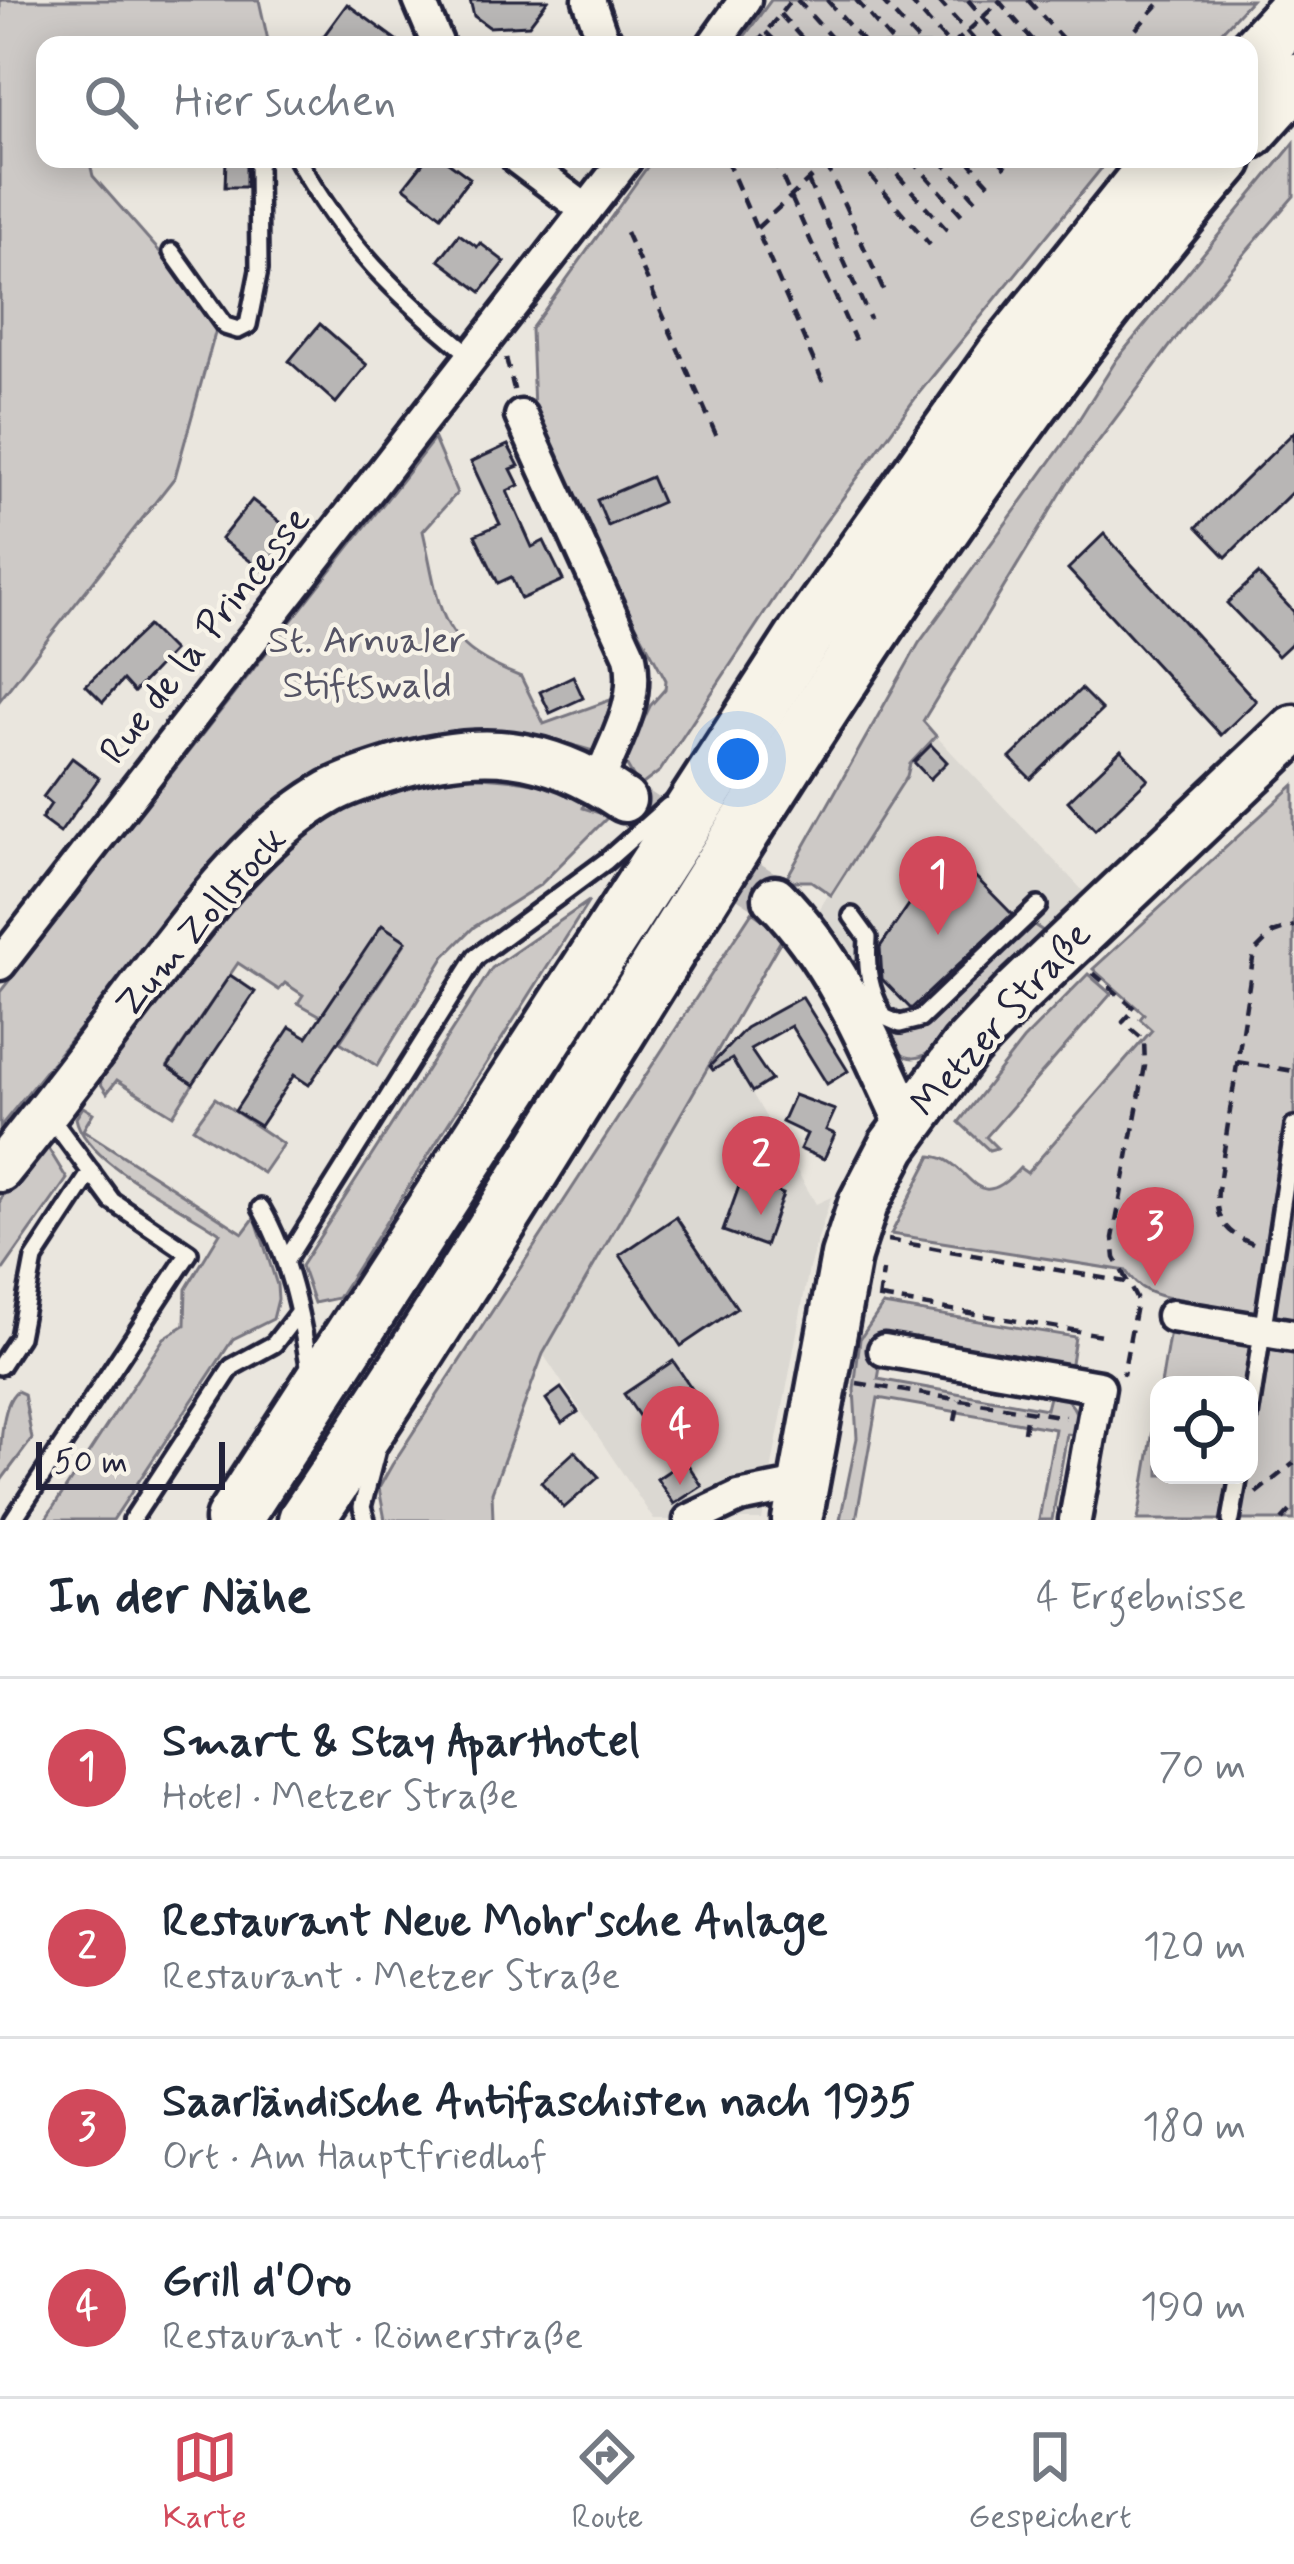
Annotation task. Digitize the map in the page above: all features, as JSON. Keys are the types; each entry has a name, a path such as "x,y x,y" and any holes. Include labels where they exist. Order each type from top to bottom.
{"highway":[{"path":"1258,51 1294,12"},
{"path":"1258,121 1294,81"},
{"path":"306,1520 314,1395 724,757 928,457 1155,168"},
{"path":"233,1520 310,1459 468,1269 764,795 962,498 1089,324 1218,168"}],"main road":[{"name":"Metzer Straße","path":"801,1502 852,1233 870,1186 907,1123 965,1048 1079,953 1294,730"}],"street":[{"path":"418,0 434,36"},
{"path":"589,0 602,36"},
{"path":"720,36 746,0"},
{"path":"530,168 586,210"},
{"name":"Rue de la Princesse","path":"0,964 619,168"},
{"name":"Zum Zollstock","path":"0,1170 236,872 286,824 331,792 405,765 477,752 510,752 545,760 611,792 632,702 630,656 520,416"},
{"path":"775,898 834,975 907,1123"},
{"path":"1172,1316 1279,1334"},
{"path":"884,1351 1099,1387 1075,1520"},
{"path":"690,1520 740,1497 801,1502"}],"lane":[{"path":"172,252 225,326 238,330 248,325 259,270 258,168"},
{"path":"302,168 337,227 394,292 472,357"},
{"path":"285,1262 476,957 606,861 724,757"},
{"path":"852,916 868,938 867,980 884,1017 910,1024 1038,906"},
{"path":"14,1520 189,1253 112,1201 46,1112"},
{"path":"1258,1392 1279,1334 1294,1126"},
{"path":"0,1366 19,1337 34,1258 92,1172"},
{"path":"261,1208 285,1262 314,1395"},
{"path":"396,1413 468,1269"},
{"path":"131,1520 232,1367 274,1344 298,1312"},
{"path":"366,1520 362,1507 366,1484 386,1434"},
{"path":"1231,1520 1237,1484"}],"path":[{"path":"763,36 794,0 829,36"},
{"path":"827,0 858,36"},
{"path":"856,0 888,36"},
{"path":"881,0 914,36"},
{"path":"909,0 943,36"},
{"path":"938,0 972,36"},
{"path":"968,0 999,36"},
{"path":"1028,0 1059,36"},
{"path":"1130,36 1162,0"},
{"path":"963,36 1000,1 1029,36"},
{"path":"780,14 800,36"},
{"path":"766,32 770,36"},
{"path":"730,168 823,382"},
{"path":"778,168 854,340"},
{"path":"758,228 822,168"},
{"path":"831,168 886,296"},
{"path":"864,168 930,245"},
{"path":"891,168 947,230"},
{"path":"919,168 963,216"},
{"path":"948,168 979,203"},
{"path":"975,168 993,188"},
{"path":"1006,168 1009,171"},
{"path":"808,181 870,319"},
{"path":"626,232 717,437"},
{"path":"504,350 520,416"},
{"path":"1257,1246 1225,1228 1216,1204 1254,952 1273,933 1294,926"},
{"path":"1079,953 1135,1009 1123,1022 1144,1040 1145,1066 1113,1238 1115,1258 1137,1300 1119,1393"},
{"path":"1237,1062 1294,1071"},
{"path":"882,1239 1125,1282"},
{"path":"880,1298 1107,1336"},
{"path":"849,1382 1065,1418"},
{"path":"955,1421 958,1400"},
{"path":"1024,1432 1027,1411"},
{"path":"1231,1520 1294,1463"},
{"path":"1282,1520 1294,1507"}],"shaded area":[{"path":"936,736 1087,895 928,1053 908,1058 900,1054 848,956 817,913 910,764"},
{"path":"722,1041 816,1204 831,1197 809,1268 762,1520 654,1520 543,1354"}],"green space":[{"path":"0,0 259,0 267,36 36,36 36,168 91,168 93,176 219,319 175,477 0,700"},
{"path":"771,0 1251,0 1217,36 745,36"},
{"path":"1294,143 1294,196 1203,302 1067,483 923,721 936,736 910,764 907,776 831,895 811,881 785,881 919,643 1064,443 1117,359"},
{"path":"647,168 1102,168 919,393 823,525 660,771 639,787 624,761 666,680 626,607 534,410 531,329"},
{"name":"St. Arnualer Stiftswald","path":"434,439 457,493 423,531 447,622 472,652 521,677 544,724 613,699 593,751 508,732 449,734 323,772 275,803 219,856 0,1127 0,992"},
{"path":"464,776 555,788 585,798 583,808 609,816 540,885 474,927 445,956 377,1066 340,1042 406,942 382,926 321,1016 298,1003 303,995 285,983 279,990 238,963 168,1066 193,1084 173,1115 117,1080 107,1093 100,1073 125,1039 221,920 293,847 366,800"},
{"path":"1294,785 1294,1520 1138,1520 1150,1449 1150,1484 1258,1484 1258,1376 1162,1376 1175,1299 1147,1291 1126,1271 891,1234 931,1156 945,1159 982,1188 1004,1183 1020,1168 1027,1173 1152,1030 1140,1019 1144,1014 1093,969"},
{"path":"589,901 338,1298 314,1303 301,1266 492,968"},
{"path":"752,912 784,935 543,1354 492,1492 493,1520 385,1520 379,1488 392,1465"},
{"path":"1034,925 1046,933 928,1053 911,1058 893,1046 879,1024 902,1032 923,1026"},
{"path":"1088,974 1111,994 986,1137 997,1148 989,1150 959,1122 1023,1040"},
{"path":"215,1098 283,1144 263,1173 193,1128"},
{"path":"83,1107 93,1113 83,1130 243,1233 255,1217 278,1299 273,1319 233,1339 113,1520 45,1520 164,1338 185,1325 186,1289 220,1233 97,1152 83,1135 76,1118"},
{"path":"43,1140 67,1179 0,1274 0,1200"},
{"path":"883,1305 1075,1337 1068,1382 883,1351 878,1379 1046,1409 1051,1389 1064,1397 1076,1413 1079,1435 1067,1434 1052,1520 1039,1520 1055,1429 878,1398 856,1520 840,1520 857,1438 854,1389 860,1339"},
{"path":"17,1391 24,1394 32,1439 0,1482 4,1418"}],"building":[{"path":"470,0 548,0 529,25 489,27 474,16"},
{"path":"347,4 391,36 324,36"},
{"path":"226,168 246,168 246,187 225,187"},
{"path":"419,168 456,168 470,178 441,216 404,187"},
{"path":"459,234 505,262 481,292 439,260"},
{"path":"320,324 367,365 336,403 289,361"},
{"path":"1294,432 1294,490 1226,557 1197,527"},
{"path":"508,445 519,466 511,469 519,485 507,491 532,547 544,541 563,580 521,599 511,577 498,583 475,535 500,524 471,462"},
{"path":"651,477 662,502 608,526 597,500"},
{"path":"252,500 293,532 262,570 221,539"},
{"path":"1104,534 1256,701 1221,735 1068,569"},
{"path":"1258,574 1294,612 1294,641 1278,656 1227,603"},
{"path":"148,626 173,651 134,692 123,680 103,702 86,685"},
{"path":"573,676 583,698 550,713 540,692"},
{"path":"1081,689 1102,710 1031,779 1010,758"},
{"path":"931,745 947,762 930,779 914,762"},
{"path":"1121,750 1148,779 1095,830 1068,801"},
{"path":"72,758 99,778 60,833 41,819 51,804 43,797"},
{"path":"949,850 1012,914 911,1009 882,979 880,947 930,874 927,871"},
{"path":"382,925 406,941 309,1085 294,1075 260,1126 235,1111 290,1027 307,1037"},
{"path":"230,975 255,992 193,1084 168,1067"},
{"path":"802,997 848,1071 827,1084 791,1026 750,1049 771,1080 752,1092 732,1059 713,1070 710,1066 746,1028"},
{"path":"794,1095 835,1110 826,1130 835,1134 824,1159 800,1149 807,1134 782,1122"},
{"path":"747,1164 773,1173 768,1188 783,1194 765,1246 723,1231"},
{"path":"676,1217 737,1308 681,1346 620,1255"},
{"path":"673,1361 705,1408 656,1441 624,1394"},
{"path":"561,1388 578,1412 562,1423 546,1399"},
{"path":"575,1451 599,1477 564,1508 541,1482"},
{"path":"685,1460 702,1486 674,1504 657,1479"}],"tunnel":[{"path":"624,800 775,898"}],"place":[{"name":"Smart & Stay Aparthotel","path":"938,935"},
{"name":"Restaurant Neue Mohr'sche Anlage","path":"761,1215"},
{"name":"Saarländische Antifaschisten nach 1935","path":"1155,1286"},
{"name":"Grill d'Oro","path":"680,1485"}]}
